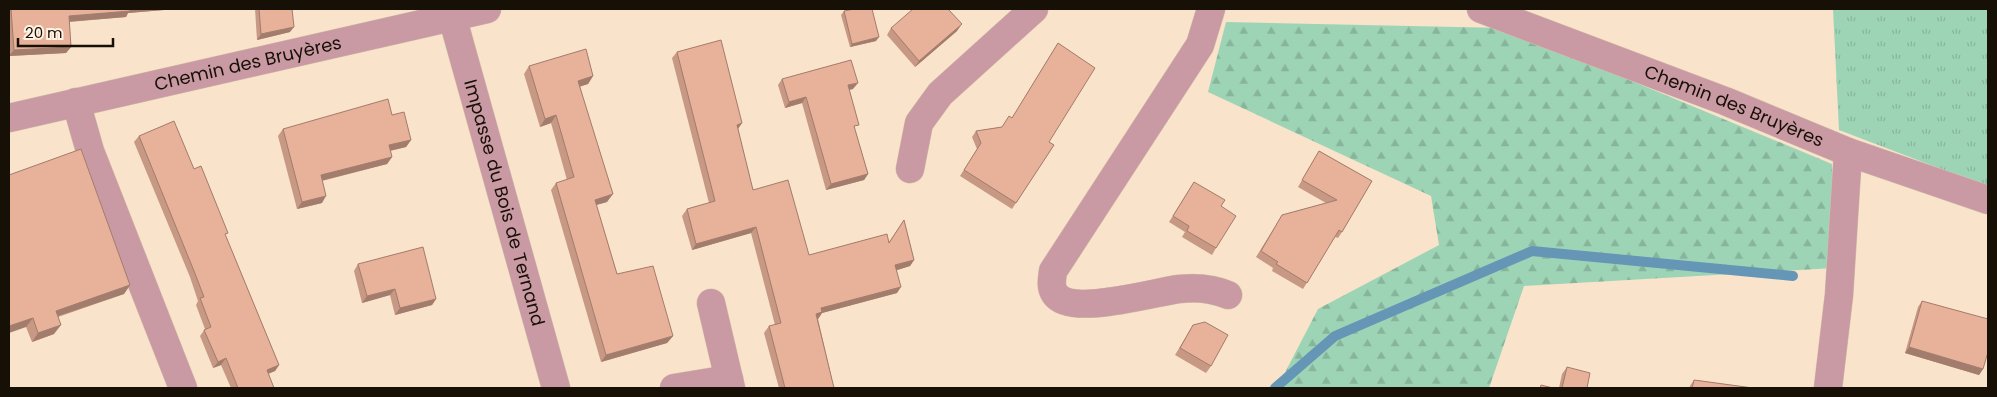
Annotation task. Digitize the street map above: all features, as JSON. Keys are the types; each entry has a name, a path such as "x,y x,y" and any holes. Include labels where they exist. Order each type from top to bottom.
{"street":[{"name":"Chemin des Bruyères","path":"9,118 488,9"},
{"path":"910,169 919,123 940,94 1034,9"},
{"path":"1211,9 1200,45 1053,271 1051,283 1055,293 1062,300 1088,305 1180,289 1211,288 1228,294"},
{"name":"Chemin des Bruyères","path":"1481,9 1725,101 1848,152 1988,200"},
{"name":"Impasse du Bois de Ternand","path":"452,16 556,388"},
{"path":"76,102 90,151 183,388"},
{"path":"1828,388 1839,295 1848,152"},
{"path":"674,388 730,384 711,303"}],"green space":[{"path":"1833,9 1988,9 1988,187 1839,130"},
{"path":"1226,22 1504,28 1832,164 1834,268 1524,286 1489,388 1277,388 1318,309 1439,245 1431,196 1208,92"}],"building":[{"path":"11,9 130,9 130,11 69,16 71,47 14,50"},
{"path":"259,9 292,9 294,27 261,34"},
{"path":"872,9 879,37 852,44 844,11"},
{"path":"913,9 948,9 962,24 919,61 891,28"},
{"path":"721,40 742,123 737,125 753,190 788,180 809,255 887,234 889,243 904,220 914,260 895,265 901,287 821,308 822,312 816,314 834,388 785,388 769,326 781,323 756,227 696,244 687,209 715,201 677,52"},
{"path":"1058,43 1095,68 1049,142 1054,145 1016,203 964,170 981,143 976,131 1002,127 1009,116 1012,118"},
{"path":"586,49 593,76 578,81 613,194 595,200 617,274 653,266 673,336 606,355 556,183 574,177 556,115 545,119 529,66"},
{"path":"851,60 858,83 848,85 859,125 854,126 868,174 831,184 806,97 789,102 782,79"},
{"path":"388,99 392,115 404,112 411,140 389,145 392,157 321,175 326,196 302,202 283,129"},
{"path":"174,121 194,169 201,166 228,233 225,234 279,365 267,370 274,388 238,388 226,358 218,362 204,330 211,327 200,298 204,297 139,136"},
{"path":"81,149 130,285 56,311 61,325 38,333 33,318 9,326 9,175"},
{"path":"1319,151 1372,181 1342,232 1339,230 1307,283 1276,264 1278,262 1261,251 1282,215 1337,200 1302,180"},
{"path":"1194,182 1225,200 1221,206 1236,216 1216,248 1187,231 1189,226 1173,216"},
{"path":"423,247 436,299 400,308 395,289 367,296 358,264"},
{"path":"1922,301 1988,319 1988,352 1983,369 1909,347"},
{"path":"1205,322 1228,335 1211,366 1180,348 1193,325"},
{"path":"1567,367 1590,373 1587,388 1562,388"},
{"path":"1694,380 1753,388 1692,388"},
{"path":"1541,385 1553,388 1540,388"}],"waterway":[{"path":"1275,388 1335,336 1532,251 1793,276"}]}
